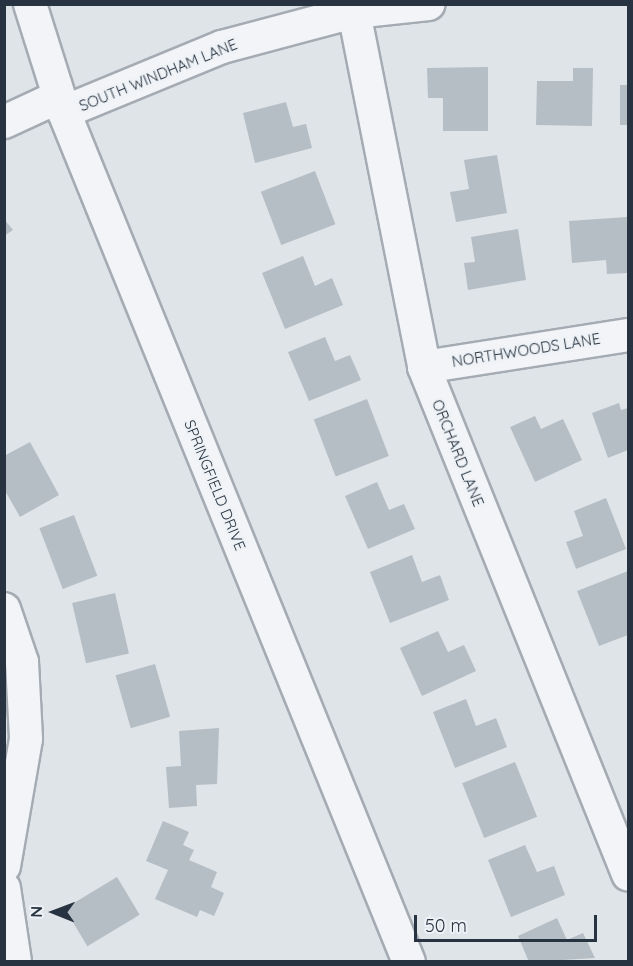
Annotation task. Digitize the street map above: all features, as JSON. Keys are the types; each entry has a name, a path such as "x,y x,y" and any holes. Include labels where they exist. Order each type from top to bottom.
{"street":[{"name":"SPRINGFIELD DRIVE","path":"30,4 61,105 409,962"},
{"name":"SOUTH WINDHAM LANE","path":"4,122 61,105 222,47 354,12 429,4"},
{"name":"ORCHARD LANE","path":"354,12 424,367 628,874"},
{"name":"NORTHWOODS LANE","path":"424,367 628,335"},
{"path":"4,609 22,662 27,739 4,866"},
{"path":"4,888 15,962"}],"building":[{"path":"488,67 488,131 443,131 443,98 428,98 427,68"},
{"path":"573,68 593,68 592,126 536,125 537,81 573,81"},
{"path":"620,85 628,85 628,125 620,125"},
{"path":"286,102 293,127 306,124 312,148 255,163 243,113"},
{"path":"497,155 507,213 456,222 450,192 469,189 464,160"},
{"path":"315,171 335,224 281,245 261,192"},
{"path":"627,217 628,273 607,274 606,260 572,263 569,221"},
{"path":"4,219 13,230 4,236"},
{"path":"518,229 526,280 468,290 464,263 475,262 471,237"},
{"path":"303,256 315,286 332,278 343,305 285,329 262,273"},
{"path":"325,337 335,361 350,355 361,380 309,401 288,352"},
{"path":"367,399 389,456 336,476 314,419"},
{"path":"619,403 621,410 628,408 628,450 608,458 592,413"},
{"path":"535,416 541,429 563,419 582,460 535,482 510,427"},
{"path":"30,442 59,495 20,517 4,489 4,456"},
{"path":"377,482 389,510 404,504 415,529 368,549 345,496"},
{"path":"606,498 626,549 576,569 566,542 583,536 574,511"},
{"path":"74,515 97,576 63,589 39,528"},
{"path":"412,555 422,582 440,575 449,600 390,623 370,572"},
{"path":"628,571 628,635 599,646 577,591"},
{"path":"115,593 129,653 86,663 72,603"},
{"path":"438,631 448,652 464,645 476,671 422,696 400,648"},
{"path":"155,664 170,717 131,728 116,675"},
{"path":"466,699 476,726 496,718 507,747 455,768 433,712"},
{"path":"219,728 217,784 196,785 197,806 169,808 166,767 181,766 179,731"},
{"path":"515,762 537,817 484,838 462,783"},
{"path":"163,821 189,832 183,845 194,850 189,860 217,872 211,887 224,893 214,916 200,910 197,917 155,899 168,870 146,861"},
{"path":"525,845 537,872 554,866 565,895 511,917 488,860"},
{"path":"117,877 140,915 87,946 65,908"},
{"path":"557,918 567,940 583,933 595,958 529,962 518,936"}]}
